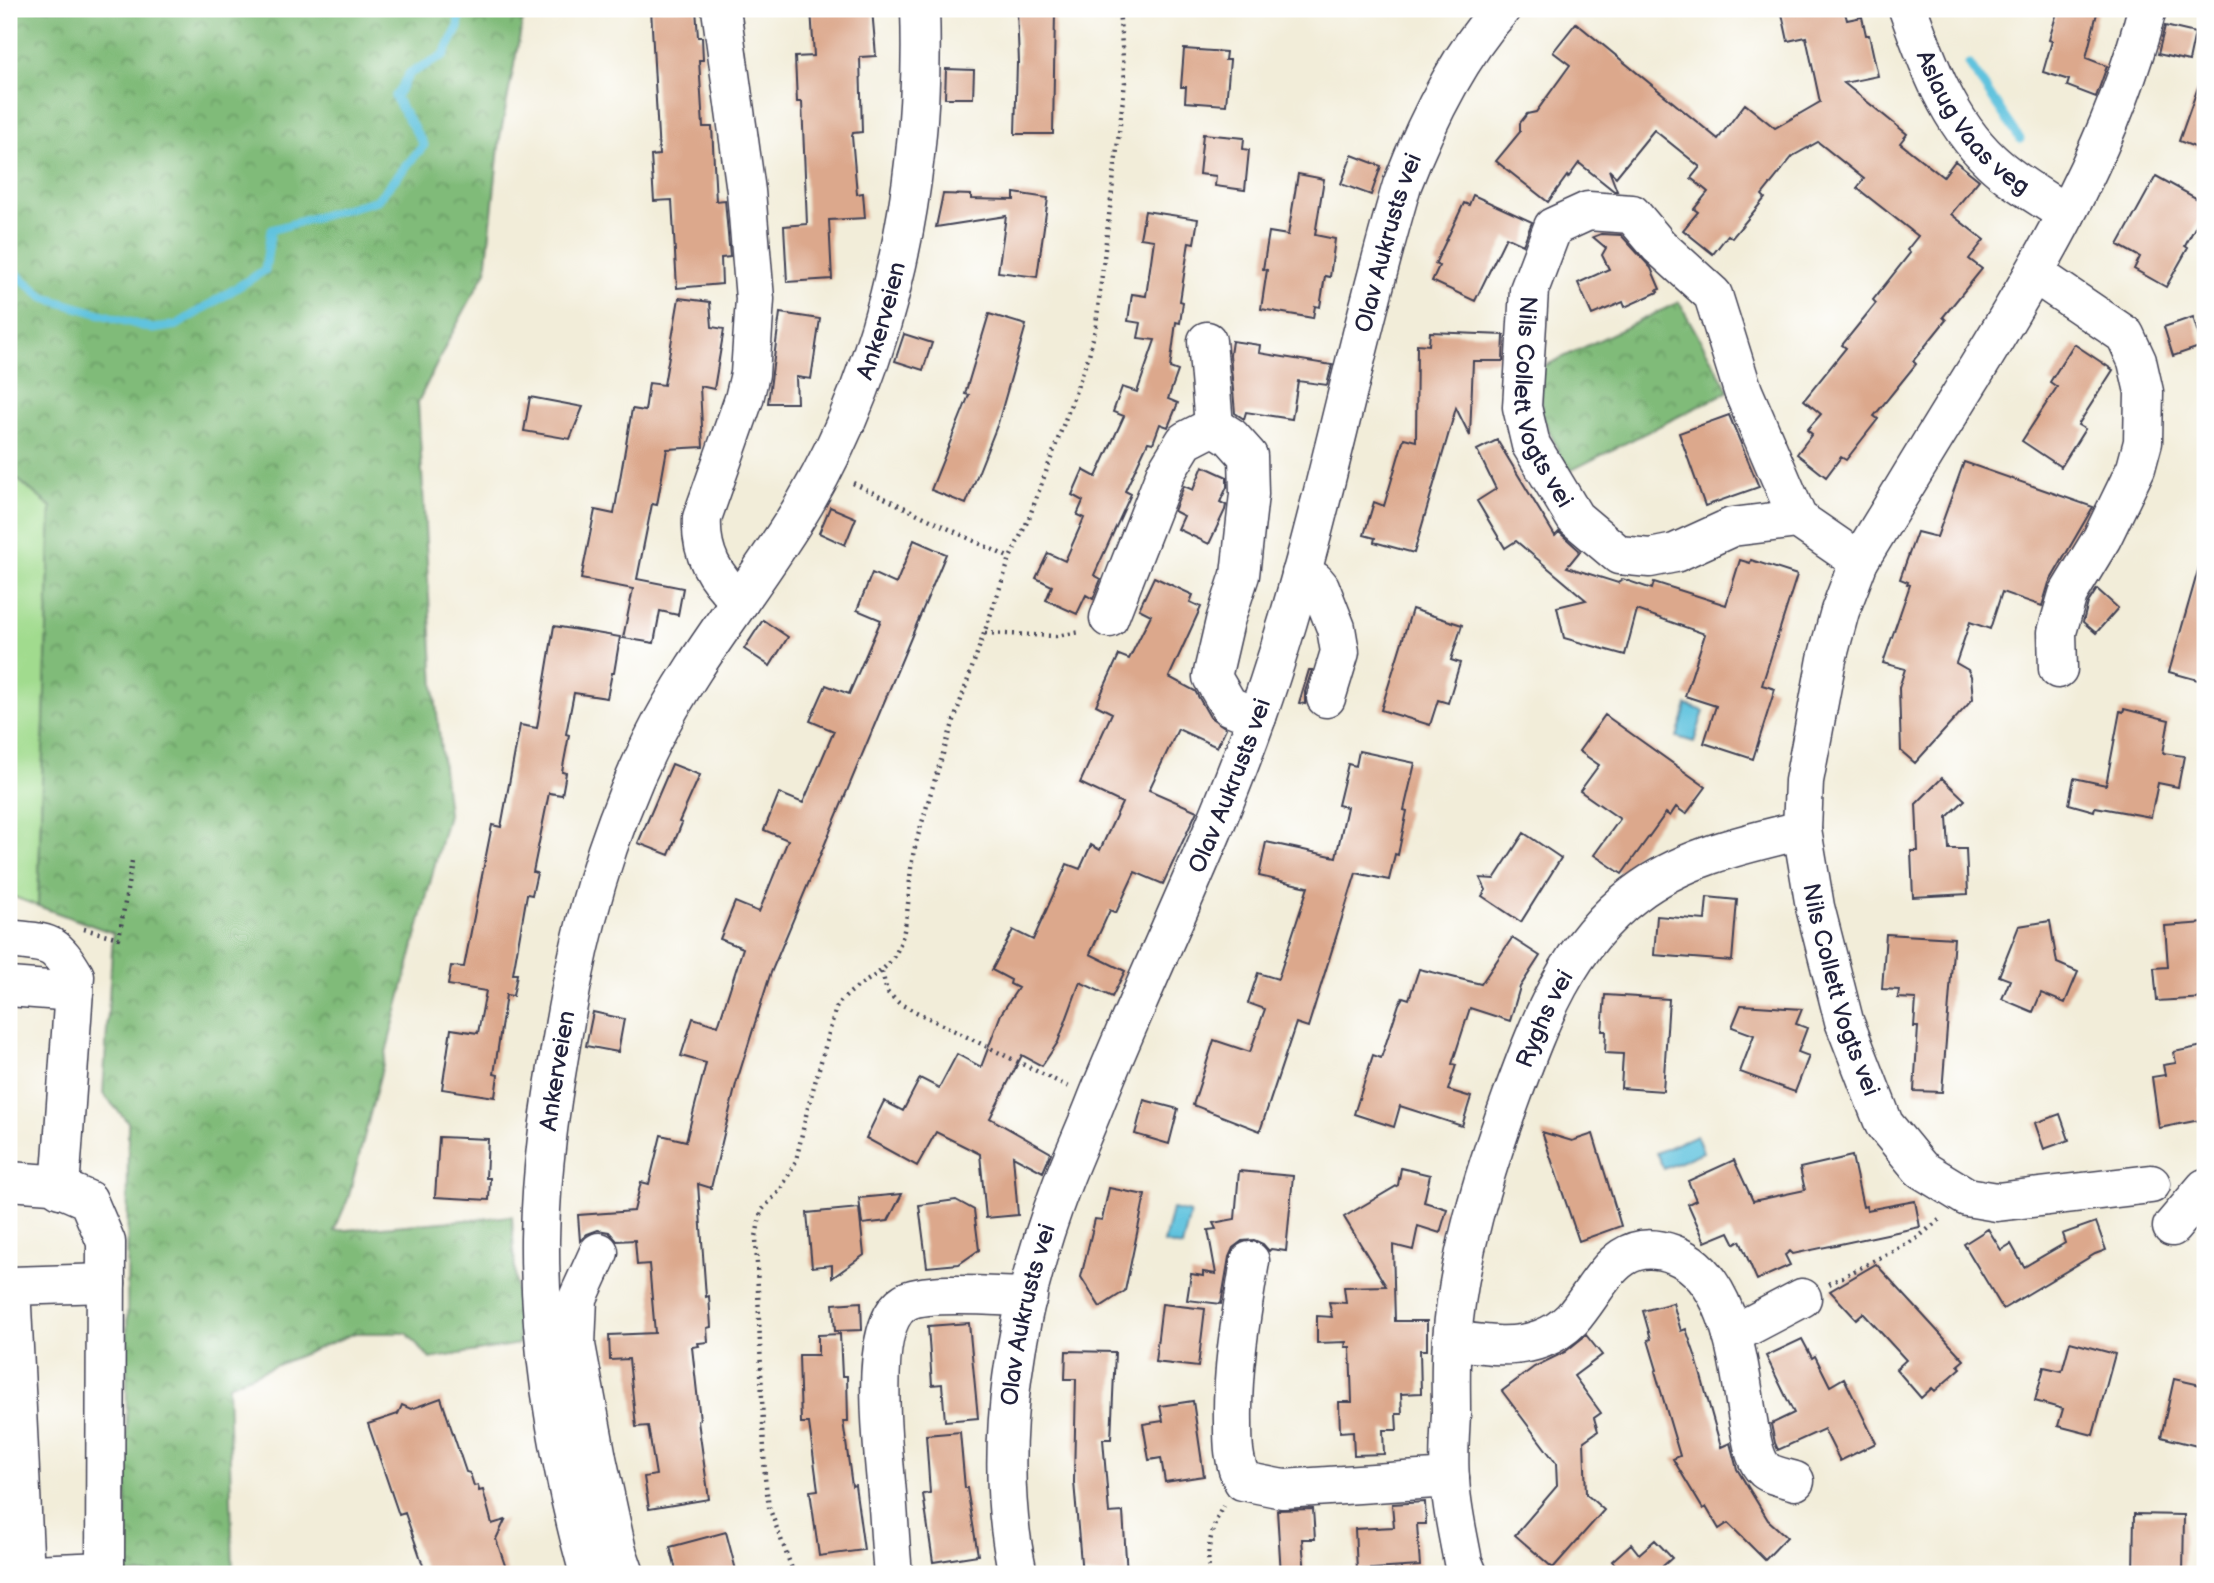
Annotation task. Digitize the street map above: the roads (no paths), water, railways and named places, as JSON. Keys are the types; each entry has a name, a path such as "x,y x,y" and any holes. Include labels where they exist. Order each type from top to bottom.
{"street":[{"path":"721,9 746,191 755,299 750,374 744,399 702,518 701,538 713,571 740,601"},
{"name":"Ankerveien","path":"589,1574 568,1493 553,1411 542,1304 540,1237 544,1170 558,1065 585,919 609,839 670,707 804,504 823,469 871,354 887,303 902,239 919,125 920,9"},
{"name":"Olav Aukrusts vei","path":"1018,1574 1012,1547 1007,1457 1016,1354 1044,1237 1061,1186 1096,1101 1224,804 1285,635 1402,185 1415,151 1453,78 1501,9"},
{"name":"Aslaug Vaas veg","path":"1908,9 1939,87 1957,121 1973,142 2010,177 2066,214"},
{"name":"Nils Collett Vogts vei","path":"2147,9 2123,87 2100,145 2035,274 1859,561 1840,611 1827,659 1804,781 1802,830 1815,907 1844,1021 1884,1124 1922,1169 1967,1198 1997,1202 2151,1184"},
{"name":"Nils Collett Vogts vei","path":"1588,211 1632,214 1659,246 1713,295 1743,391 1798,519 1732,527 1675,553 1650,558 1619,555 1575,518 1531,445 1522,407 1529,290 1553,227 1588,211"},
{"path":"2035,274 2126,335 2137,361 2144,403 2143,442 2136,468 2102,538 2068,594 2061,612 2057,632 2058,668"},
{"path":"1207,341 1214,426"},
{"path":"1109,618 1166,472 1185,441 1214,426"},
{"path":"1214,426 1231,437 1248,456 1249,494 1240,575 1225,621 1212,677 1229,706 1257,717"},
{"path":"1798,519 1859,561"},
{"path":"1301,574 1315,581 1320,587 1336,628 1340,652 1326,698"},
{"name":"Ryghs vei","path":"1468,1574 1463,1562 1450,1478 1452,1340 1462,1273 1478,1199 1496,1140 1541,1017 1577,955 1633,895 1659,877 1696,860 1802,830"},
{"path":"9,939 50,944 62,953 75,976 60,1188"},
{"path":"9,987 74,992"},
{"path":"9,1181 51,1184 88,1200 106,1242 105,1573 31,1574"},
{"path":"2172,1227 2205,1188"},
{"path":"1452,1340 1494,1345 1520,1344 1540,1339 1570,1321 1608,1270 1623,1257 1638,1250 1657,1250 1675,1255 1706,1279 1723,1307 1732,1335 1754,1450 1765,1470 1795,1481"},
{"path":"599,1252 578,1298 576,1345 597,1458 617,1551 625,1574"},
{"path":"1250,1261 1234,1360 1233,1384 1235,1460 1243,1481 1283,1489 1450,1478"},
{"path":"25,1574 11,1286 106,1283"},
{"path":"893,1574 880,1395 882,1358 890,1320 904,1303 925,1296 1028,1297"},
{"path":"1732,1335 1802,1298"}],"water":[{"path":"1687,705 1704,711 1694,742 1677,737"},
{"path":"1696,1135 1703,1152 1664,1169 1656,1153"},
{"path":"1172,1209 1190,1213 1182,1247 1164,1243"}],"waterway":[{"path":"9,268 45,298 153,329 177,325 265,270 271,230 377,200 424,145 395,97 410,73 443,56 458,28 459,17 467,9"},
{"path":"1969,64 2020,139"}]}
